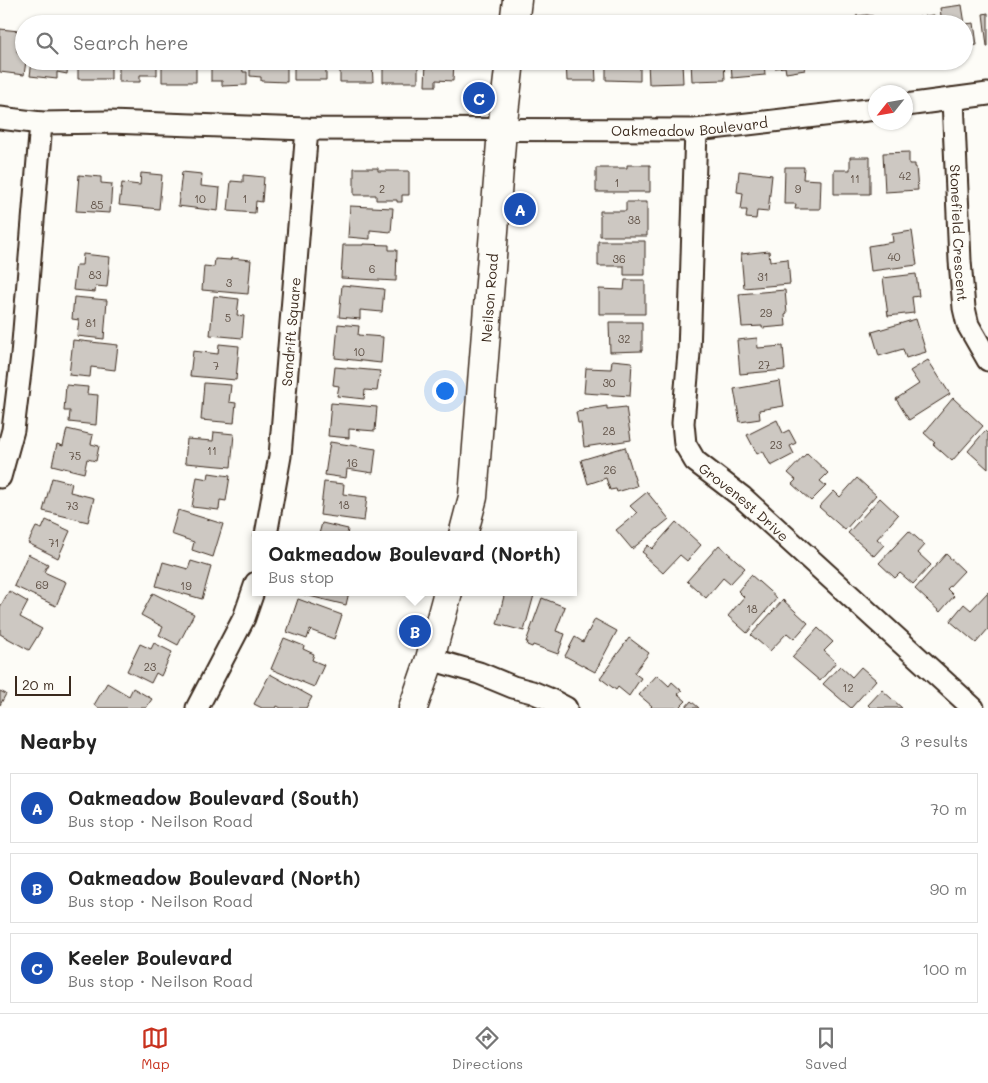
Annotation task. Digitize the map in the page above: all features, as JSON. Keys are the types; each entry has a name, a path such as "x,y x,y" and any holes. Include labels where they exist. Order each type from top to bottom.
{"main road":[{"path":"515,15 517,0"},
{"name":"Neilson Road","path":"464,531 473,497 502,130 509,70"},
{"path":"413,708 430,659 447,596"}],"street":[{"path":"913,104 988,94"},
{"name":"Stonefield Crescent","path":"954,99 960,261 964,308 968,325 988,360"},
{"name":"Oakmeadow Boulevard","path":"0,118 41,123 109,122 307,129 696,130 868,110"},
{"path":"0,476 13,430 22,355 41,123"},
{"name":"Sandrift Square","path":"267,531 280,456 307,129"},
{"name":"Grovenest Drive","path":"696,130 689,353 683,423 686,444 695,461 742,497 973,708"},
{"path":"197,708 244,618 252,595"},
{"path":"430,659 532,692 566,708"}],"building":[{"path":"962,5 964,15 941,15 940,8"},
{"path":"988,13 988,46 987,46 983,14"},
{"path":"973,23 974,23 977,45 973,46"},
{"path":"0,29 15,31 15,70 25,70 24,75 0,72"},
{"path":"31,70 67,70 67,74 57,72 57,79 30,76"},
{"path":"78,70 111,70 111,79 78,79"},
{"path":"119,70 157,70 157,75 140,75 140,82 119,82"},
{"path":"162,70 196,70 196,82 162,82"},
{"path":"211,70 243,70 243,72 247,72 247,85 222,86 222,81 211,81"},
{"path":"250,70 287,70 287,82 261,81 261,77 250,76"},
{"path":"294,70 326,70 326,80 294,80"},
{"path":"340,70 372,70 373,82 340,82"},
{"path":"383,70 418,70 418,82 383,82"},
{"path":"426,70 454,70 453,81 436,80 436,86 425,86"},
{"path":"566,70 595,70 596,81 567,81"},
{"path":"606,70 640,70 640,81 606,80"},
{"path":"648,70 682,70 683,83 649,84"},
{"path":"691,70 724,70 725,80 692,81"},
{"path":"732,70 765,70 765,75 732,78"},
{"path":"786,70 805,70 786,73"},
{"path":"909,152 909,164 915,164 916,167 918,190 885,192 883,153"},
{"path":"850,157 870,157 870,194 834,194 834,170 850,170"},
{"path":"627,165 650,165 650,192 596,192 596,168 627,168"},
{"path":"785,167 804,167 803,179 821,180 820,209 795,209 796,204 784,204"},
{"path":"354,168 378,168 378,171 409,171 409,195 402,195 402,202 397,202 397,200 376,200 376,195 354,195"},
{"path":"739,171 772,175 768,212 757,211 756,219 746,218 747,210 741,210 743,193 737,192"},
{"path":"182,172 202,174 201,186 220,188 218,211 178,206"},
{"path":"141,173 162,175 159,209 119,205 122,183 140,185"},
{"path":"79,175 101,177 101,183 112,184 110,213 76,211"},
{"path":"243,175 264,177 262,202 256,201 255,213 228,211 231,181 243,182"},
{"path":"626,202 647,202 647,236 600,236 600,211 626,211"},
{"path":"350,206 393,208 391,232 370,230 370,239 348,237"},
{"path":"912,231 917,265 871,271 868,246 893,242 892,234"},
{"path":"598,241 645,241 645,275 624,275 624,266 598,266"},
{"path":"343,245 389,245 389,250 397,250 396,281 341,278"},
{"path":"769,251 770,261 788,259 790,284 744,288 741,254"},
{"path":"83,254 110,257 107,287 96,286 95,292 73,290 76,265 82,265"},
{"path":"231,258 251,260 248,294 202,290 204,266 214,267 215,259 230,260"},
{"path":"916,274 919,296 912,297 914,313 888,316 883,278"},
{"path":"625,280 645,280 645,314 599,314 599,289 624,290"},
{"path":"342,285 384,289 382,312 360,310 360,319 339,317"},
{"path":"785,290 786,326 742,327 739,294"},
{"path":"214,296 239,299 237,315 244,316 242,338 210,335"},
{"path":"74,297 107,300 104,339 77,336 79,320 72,319"},
{"path":"916,319 926,352 906,358 903,349 879,356 872,332"},
{"path":"609,322 642,322 642,351 610,352"},
{"path":"338,324 359,326 358,335 383,337 381,363 335,358"},
{"path":"757,338 758,348 783,346 785,370 740,374 737,340"},
{"path":"73,340 118,345 115,370 91,367 90,377 69,375"},
{"path":"219,344 239,346 236,380 190,376 193,351 218,354"},
{"path":"612,360 632,362 630,396 584,393 586,368 611,369"},
{"path":"928,360 950,394 909,420 896,399 919,384 910,371"},
{"path":"335,367 380,371 377,391 365,390 364,399 337,396 339,386 333,385"},
{"path":"780,381 784,406 759,410 760,419 740,422 734,389"},
{"path":"204,383 231,385 229,402 236,403 234,423 201,420"},
{"path":"66,385 88,387 87,394 98,395 96,425 69,422 70,411 64,411"},
{"path":"953,398 983,426 952,461 924,433"},
{"path":"331,403 377,407 375,431 349,429 349,438 328,436"},
{"path":"607,406 607,409 626,407 631,440 584,447 581,423 578,423 576,412"},
{"path":"777,420 783,433 789,430 796,443 790,446 794,454 771,466 763,451 757,454 747,435"},
{"path":"67,429 93,435 91,444 99,446 96,461 87,459 84,473 52,465 57,444 63,446"},
{"path":"985,431 988,434 988,469 968,451"},
{"path":"214,432 234,434 231,467 185,463 187,439 213,441"},
{"path":"330,442 376,449 373,473 347,469 346,478 325,475"},
{"path":"625,447 637,486 617,492 616,489 610,490 606,478 588,484 581,460"},
{"path":"807,453 828,473 820,481 826,486 811,501 792,484 796,480 788,473"},
{"path":"209,473 230,476 226,501 220,500 219,510 192,507 197,477 208,479"},
{"path":"52,478 72,483 70,492 94,498 88,522 43,511"},
{"path":"857,478 876,495 845,530 819,507 834,491 840,497"},
{"path":"324,482 344,484 343,494 367,497 364,521 320,515"},
{"path":"647,492 669,519 632,549 616,530 637,513 630,506"},
{"path":"880,498 898,515 877,539 884,545 874,556 848,533"},
{"path":"178,510 223,524 213,557 192,550 194,542 171,534"},
{"path":"46,520 70,531 58,558 28,543 36,527 42,529"},
{"path":"676,522 701,545 687,561 680,555 663,573 642,552 648,545 652,549"},
{"path":"322,523 348,529 348,531 320,531"},
{"path":"909,531 925,545 918,553 931,565 913,584 900,573 895,578 879,563"},
{"path":"719,545 745,568 730,584 723,578 706,598 687,581"},
{"path":"28,554 48,564 44,572 66,582 56,606 14,586"},
{"path":"946,554 964,571 947,589 954,596 940,612 915,589"},
{"path":"191,561 211,567 202,599 156,586 163,562 188,569"},
{"path":"751,575 777,598 747,633 728,616 744,597 738,591"},
{"path":"9,591 28,602 20,617 42,629 29,650 0,634 0,607"},
{"path":"988,592 988,629 976,643 950,621 964,604 971,610"},
{"path":"153,593 194,614 178,645 159,635 163,627 141,615"},
{"path":"309,596 348,596 346,605"},
{"path":"504,596 534,596 524,631 497,624"},
{"path":"542,598 565,607 556,631 565,634 558,654 533,645 532,647 527,645 528,642 526,642"},
{"path":"298,599 342,615 334,639 310,630 307,639 287,632"},
{"path":"783,600 808,623 794,639 787,633 770,651 751,635"},
{"path":"595,619 617,631 595,672 565,656 575,637 583,642"},
{"path":"818,628 833,642 824,651 836,662 820,681 792,657"},
{"path":"284,638 304,646 303,649 314,654 312,660 324,665 314,687 271,669"},
{"path":"629,638 649,653 634,673 641,678 629,696 618,687 616,690 600,678"},
{"path":"154,643 172,652 161,676 156,673 151,683 127,671 140,644 151,649"},
{"path":"840,666 852,677 861,667 876,680 851,708 823,684"},
{"path":"270,674 312,697 306,708 281,708 277,706 276,708 262,708 254,704"},
{"path":"657,675 669,686 672,682 682,691 678,694 686,701 679,708 650,708 652,706 639,695"},
{"path":"107,683 129,696 133,688 152,699 146,708 99,708 94,705"},
{"path":"882,690 902,708 871,708 868,705"},
{"path":"0,691 6,694 0,705"},
{"path":"691,701 699,708 685,708"}],"place":[{"name":"Keeler Boulevard","path":"479,98"},
{"name":"Oakmeadow Boulevard (South)","path":"520,209"},
{"name":"Oakmeadow Boulevard (North)","path":"415,631"}]}
